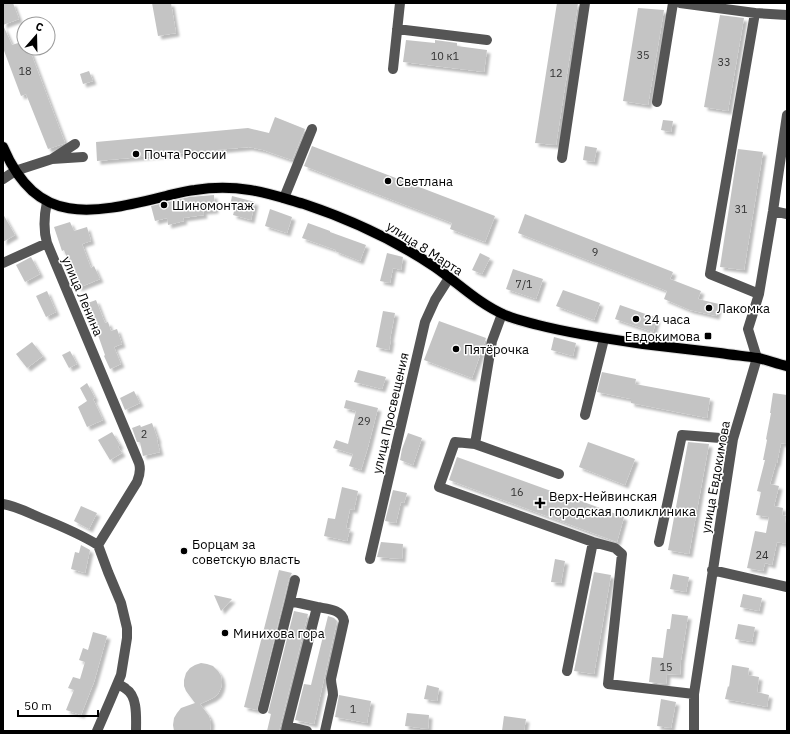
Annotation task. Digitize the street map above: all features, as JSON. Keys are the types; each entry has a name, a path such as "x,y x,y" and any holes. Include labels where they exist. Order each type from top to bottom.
{"main road":[{"path":"3,148 15,171 29,190 47,202"},
{"name":"улица 8 Марта","path":"47,202 70,209 93,210 136,203 195,190 229,188 268,193 326,211 375,232 416,254 437,268 481,302 502,314 513,318 554,329 604,339 757,358 787,366"}],"street":[{"path":"393,69 400,3"},
{"path":"562,158 585,3"},
{"path":"657,102 673,3"},
{"path":"680,3 755,13 787,15"},
{"path":"755,13 710,274 759,294"},
{"path":"397,29 487,40"},
{"path":"757,358 748,329 759,294 787,115"},
{"path":"284,198 312,129"},
{"path":"52,159 75,144"},
{"path":"3,179 15,171 52,159 83,157"},
{"name":"улица Ленина","path":"47,202 44,213 44,233 47,243 140,468 140,474 137,482 98,545"},
{"path":"773,211 787,214"},
{"path":"3,264 47,243"},
{"name":"улица Просвещения","path":"370,559 425,322 435,300 449,278"},
{"path":"475,444 492,341 502,314"},
{"path":"585,415 604,339"},
{"name":"улица Евдокимова","path":"694,731 694,694 732,439 757,358"},
{"path":"659,542 682,435 732,439"},
{"path":"559,474 475,444 455,442 439,487 593,542 615,548 622,554 608,684 694,694"},
{"path":"3,504 15,507 51,522 98,545 121,602 127,628 127,638 118,684 96,731"},
{"path":"567,671 593,542"},
{"path":"712,570 787,587"},
{"path":"263,709 295,580"},
{"path":"290,601 338,612 343,617 343,625 331,679 333,695 325,731"},
{"path":"307,731 287,729 317,607"},
{"path":"118,684 128,689 132,695 134,702 136,731"}],"building":[{"path":"3,3 13,3 18,16 16,16 16,20 3,25"},
{"path":"152,3 171,3 176,33 158,36"},
{"path":"557,3 578,3 556,145 535,143"},
{"path":"638,8 664,10 648,105 623,101"},
{"path":"720,15 744,18 728,111 704,107"},
{"path":"3,25 12,45 16,44 16,56 32,56 65,143 48,149 26,94 21,96 3,48"},
{"path":"406,40 435,43 435,40 457,43 457,46 487,50 484,72 403,62"},
{"path":"89,71 93,81 83,84 80,74"},
{"path":"275,117 305,129 292,160 249,147 97,161 96,142 248,128 269,133"},
{"path":"663,120 673,121 671,132 661,130"},
{"path":"312,146 495,216 485,242 450,229 452,223 304,166"},
{"path":"585,146 597,148 594,162 583,160"},
{"path":"738,149 763,152 744,270 720,267"},
{"path":"214,195 215,210 203,211 204,215 183,218 184,221 168,225 167,218 155,221 151,206 189,197"},
{"path":"232,196 255,202 251,220 233,215 235,208 230,206"},
{"path":"270,209 292,217 287,233 265,226"},
{"path":"3,214 15,235 3,242"},
{"path":"525,214 673,272 670,279 701,291 698,299 719,304 716,316 690,310 664,299 667,291 518,233"},
{"path":"70,222 74,231 87,227 91,241 82,244 91,268 94,266 100,279 78,288 64,250 62,251 54,227"},
{"path":"308,223 366,245 360,261 335,251 336,250 302,238"},
{"path":"387,253 403,257 401,270 393,268 390,283 380,281"},
{"path":"480,253 490,258 482,274 472,270"},
{"path":"31,257 40,274 25,282 16,265"},
{"path":"513,269 543,279 536,299 506,289"},
{"path":"563,290 600,303 594,320 556,306"},
{"path":"47,291 56,312 46,317 36,296"},
{"path":"96,300 105,323 108,322 111,331 117,329 122,344 114,347 121,364 110,369 104,356 105,355 92,318 90,319 85,304"},
{"name":"24 часа","path":"620,305 657,318 653,332 615,319"},
{"path":"383,311 395,313 389,350 376,347"},
{"name":"Пятёрочка","path":"439,321 486,338 472,378 424,360"},
{"path":"554,337 576,343 573,356 551,350"},
{"path":"32,342 43,356 27,368 16,354"},
{"path":"70,351 77,364 69,368 62,355"},
{"path":"358,370 386,377 382,389 354,382"},
{"path":"602,372 636,379 635,384 710,398 707,418 631,403 631,399 597,392"},
{"path":"87,383 95,398 93,399 103,420 87,427 78,407 87,401 80,388"},
{"path":"134,391 140,403 125,410 120,398"},
{"path":"773,393 787,395 787,444 781,443 777,463 770,484 779,486 774,506 783,508 782,515 786,516 785,522 787,523 787,544 777,542 772,565 765,563 763,571 747,568 755,531 766,533 769,517 756,515 761,492 757,491 765,460 763,460"},
{"path":"346,400 378,408 361,470 349,466 353,454 333,448 336,440 348,444 356,411 344,408"},
{"path":"152,423 158,440 160,452 143,456 140,442 137,442 132,428 140,425 141,427"},
{"path":"112,432 120,445 118,447 122,453 110,460 98,440"},
{"path":"408,433 422,438 413,465 400,460 402,449"},
{"path":"588,442 635,459 625,485 579,467"},
{"path":"688,442 709,444 689,554 668,550"},
{"path":"457,457 624,517 617,542 449,480"},
{"path":"342,487 358,491 354,510 350,509 346,528 350,529 347,541 324,536 328,518 335,519"},
{"path":"393,490 407,493 404,503 401,502 396,523 385,521"},
{"path":"81,506 97,513 89,529 74,521"},
{"path":"381,542 403,544 402,559 377,557"},
{"path":"81,545 90,550 85,573 71,569 75,552 79,553"},
{"path":"555,559 565,561 561,583 551,582"},
{"path":"279,570 292,573 289,578 257,710 244,707"},
{"path":"594,572 611,575 594,674 574,671"},
{"path":"673,574 689,577 686,592 670,589"},
{"path":"743,594 762,598 759,611 740,607"},
{"path":"214,595 232,599 221,611"},
{"path":"294,611 308,614 279,731 267,731 271,714 268,713"},
{"path":"672,614 688,616 680,675 667,674 666,684 649,682 652,657 663,658 667,629 670,629"},
{"path":"328,616 337,621 314,724 295,720 304,684 311,685"},
{"path":"738,624 755,627 752,642 735,639"},
{"path":"93,632 107,636 94,682 81,715 66,710 74,690 68,688 73,677 80,679 85,662 79,660 83,648 88,650"},
{"path":"201,663 213,666 221,676 222,682 218,694 200,704 209,716 211,722 210,731 174,731 174,718 177,713 181,708 195,703 184,686 186,673 190,668"},
{"path":"732,665 749,668 748,675 759,677 757,692 769,695 767,707 725,699 728,686 729,687"},
{"path":"427,685 439,688 437,701 424,699"},
{"path":"339,695 371,701 367,723 335,717"},
{"path":"661,699 676,702 671,728 657,726"},
{"path":"407,713 429,715 428,729 405,726"},
{"path":"504,716 526,719 524,731 502,731"}],"place":[{"name":"Почта России","path":"136,154"},
{"name":"Светлана","path":"388,181"},
{"name":"Шиномонтаж","path":"164,205"},
{"name":"Лакомка","path":"709,308"},
{"name":"24 часа","path":"636,319"},
{"name":"Евдокимова","path":"708,336"},
{"name":"Пятёрочка","path":"456,349"},
{"name":"Верх-Нейвинская городская поликлиника","path":"540,503"},
{"name":"Борцам за советскую власть","path":"184,551"},
{"name":"Минихова гора","path":"225,633"}]}
